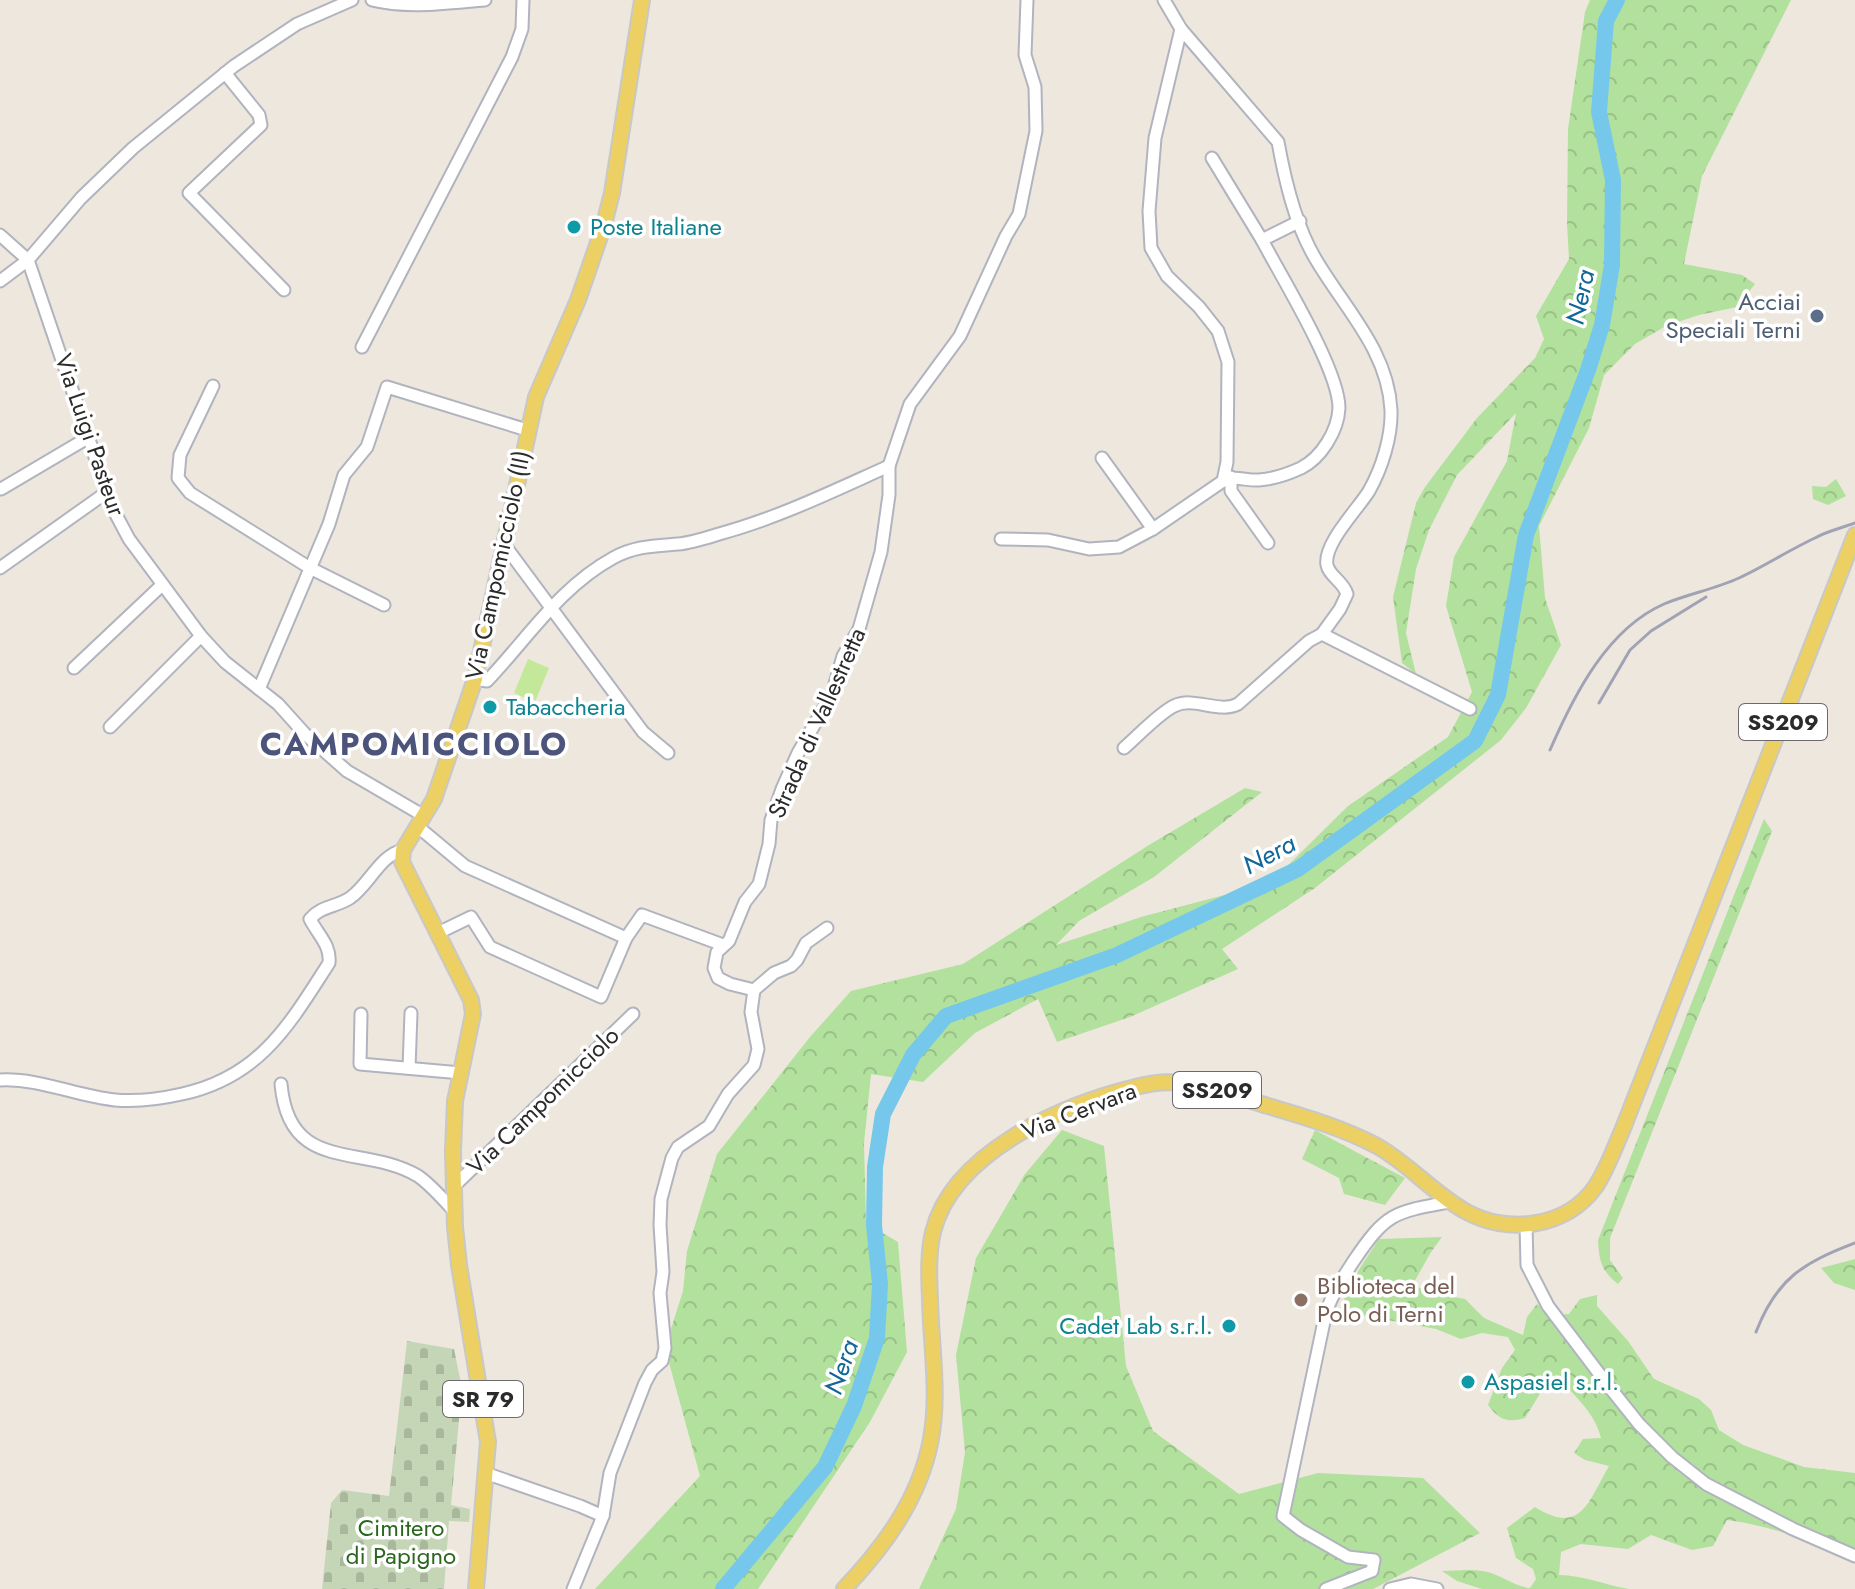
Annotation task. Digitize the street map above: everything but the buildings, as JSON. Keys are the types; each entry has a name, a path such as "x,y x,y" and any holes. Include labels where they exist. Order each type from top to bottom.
{"main road":[{"name":"Via Campomicciolo (II)","path":"403,850 421,821 453,749 475,679 536,397 578,300 603,228 617,163 642,0"},
{"name":"Via Cervara","path":"844,1589 880,1550 902,1515 930,1447 934,1405 929,1281 933,1232 942,1208 961,1179 1009,1139 1063,1112 1131,1088 1178,1083 1222,1091 1348,1132 1379,1147 1450,1202 1491,1222 1526,1225 1557,1217 1583,1200 1596,1186 1622,1131 1855,535"},
{"path":"403,850 402,862 471,1000 473,1014 455,1101 454,1211"},
{"name":"SR 79","path":"454,1211 459,1265 488,1427 476,1589"}],"street":[{"path":"0,281 28,260 81,198 133,148 225,73 297,24 352,0"},
{"path":"372,0 438,4 485,0"},
{"path":"362,347 512,57 522,29 523,0"},
{"name":"Strada di Vallestretta","path":"723,945 734,931 745,902 759,884 769,844 771,820 782,789 798,753 832,694 843,656 859,629 881,552 889,495 889,466 910,404 960,336 1019,214 1036,131 1035,87 1025,55 1027,0"},
{"path":"1124,748 1175,705 1191,703 1230,708 1238,704 1309,641 1322,634 1347,594 1344,584 1327,565 1327,556 1339,532 1357,511 1371,487 1389,434 1391,410 1387,381 1378,356 1305,239 1278,142 1181,29 1164,0"},
{"path":"1181,29 1155,138 1149,211 1151,248 1167,276 1218,331 1228,362 1227,479 1231,491 1268,543"},
{"path":"225,73 259,115 261,125 189,193 284,290"},
{"path":"1001,539 1048,540 1089,549 1119,547 1153,529 1227,479 1258,480 1305,467 1334,433 1339,409 1336,387 1324,357 1262,240 1212,158"},
{"path":"1262,240 1300,221"},
{"path":"0,235 28,260"},
{"name":"Via Luigi Pasteur","path":"28,260 107,492 129,539 201,636 225,662 278,704 305,734 347,771 421,821 465,866 626,938"},
{"path":"213,386 180,455 178,478 190,493 310,568 384,605"},
{"path":"259,689 329,524 344,475 367,447 387,387 527,430"},
{"path":"1,489 89,437"},
{"path":"1102,458 1153,529"},
{"path":"475,679 487,681 551,607 610,559 648,545 680,544 723,533 783,513 889,466"},
{"path":"0,568 107,492"},
{"path":"503,543 643,732 668,753"},
{"path":"74,668 162,585"},
{"path":"1322,634 1470,709"},
{"path":"110,727 201,636"},
{"path":"0,1080 22,1079 78,1094 116,1100 154,1100 205,1089 237,1075 265,1052 287,1028 329,963 330,953 325,941 310,919 323,908 352,897 390,856 403,850"},
{"path":"438,933 471,917 490,947 601,997 626,938 642,915 723,945 717,952 714,968 718,978 754,990"},
{"path":"573,1589 603,1516 610,1473 645,1383 652,1370 662,1361 665,1348 660,1293 663,1272 660,1225 661,1199 672,1158 678,1147 709,1126 728,1094 754,1065 758,1049 751,1012 754,990 774,973 791,966 806,943 827,928"},
{"path":"409,1068 411,1013"},
{"path":"361,1014 360,1064 461,1073"},
{"name":"Via Campomicciolo","path":"453,1187 633,1014"},
{"path":"281,1084 283,1104 290,1123 316,1146 402,1169 418,1177 454,1211"},
{"path":"1326,1589 1372,1571 1374,1560 1348,1557 1283,1516 1326,1312 1336,1287 1382,1223 1412,1209 1450,1202"},
{"path":"1526,1225 1527,1265 1548,1306 1639,1424 1672,1457 1706,1484 1793,1529 1855,1556"},
{"path":"485,1473 603,1516"},
{"path":"1390,1589 1411,1584 1437,1589"}],"green space":[{"path":"1590,0 1791,0 1702,176 1684,264 1742,275 1755,284 1737,307 1666,326 1635,344 1604,375 1589,428 1539,526 1545,598 1561,645 1526,708 1501,740 1315,888 1222,949 1238,969 1130,1017 1057,1042 1038,999 975,1033 923,1082 871,1074 864,1143 866,1223 898,1242 907,1352 870,1422 758,1589 595,1589 700,1476 665,1348 683,1291 687,1251 717,1154 810,1037 851,991 963,964 1149,845 1245,788 1262,792 1154,877 1079,921 1056,945 1141,917 1270,883 1348,806 1448,737 1472,692 1446,606 1454,557 1507,461 1516,413 1457,475 1429,530 1416,569 1406,633 1416,674 1402,663 1393,597 1416,503 1425,487 1477,418 1535,358 1544,339 1536,316 1569,259 1568,129 1585,12"},
{"path":"1836,479 1846,496 1828,505 1813,499 1812,486 1826,487"},
{"path":"528,659 549,668 535,702 514,693"},
{"path":"1764,819 1772,831 1610,1238 1610,1260 1623,1278 1618,1284 1602,1265 1598,1240"},
{"path":"1062,1130 1104,1146 1126,1366 1153,1431 1239,1494 1318,1473 1423,1478 1480,1533 1373,1589 919,1589 956,1509 965,1452 956,1355 976,1258 1025,1174"},
{"path":"1315,1130 1405,1178 1385,1205 1344,1194 1339,1178 1302,1159"},
{"path":"1442,1237 1413,1284 1427,1292 1465,1299 1484,1318 1523,1335 1527,1317 1537,1304 1554,1315 1569,1314 1580,1299 1597,1295 1597,1306 1628,1341 1654,1379 1699,1399 1711,1410 1719,1430 1743,1445 1804,1467 1855,1473 1855,1552 1727,1520 1713,1546 1692,1550 1651,1535 1628,1549 1581,1544 1561,1552 1559,1575 1629,1589 1482,1589 1457,1581 1442,1571 1488,1572 1530,1588 1536,1579 1533,1569 1516,1558 1507,1528 1535,1507 1563,1518 1573,1516 1588,1502 1609,1466 1585,1460 1574,1453 1583,1439 1601,1438 1589,1412 1557,1376 1551,1376 1525,1418 1504,1419 1488,1405 1502,1368 1515,1350 1508,1337 1482,1333 1461,1339 1436,1329 1344,1312 1340,1308 1379,1239"},
{"path":"1855,1259 1855,1290 1834,1283 1821,1268"},
{"name":"Cimitero di Papigno","path":"407,1341 454,1349 462,1388 451,1505 470,1509 469,1522 449,1521 444,1589 322,1589 331,1503 342,1490 389,1496"}],"waterway":[{"name":"Nera","path":"723,1589 825,1467 854,1406 877,1338 880,1284 874,1225 875,1167 883,1114 913,1055 946,1016 1117,955 1298,869 1475,741 1498,695 1526,535 1602,325 1612,265 1613,180 1599,112 1606,21 1617,0"}],"railway":[{"path":"1550,750 1595,666 1609,647 1644,615 1664,604 1739,578 1820,536 1855,523"},
{"path":"1599,703 1630,650 1651,631 1706,597"},
{"path":"1756,1332 1773,1298 1794,1275 1821,1258 1855,1243"}],"place":[{"name":"Poste Italiane","path":"574,227"},
{"name":"Acciai Speciali Terni","path":"1817,316"},
{"name":"Tabaccheria","path":"490,707"},
{"name":"Biblioteca del Polo di Terni","path":"1301,1300"},
{"name":"Cadet Lab s.r.l.","path":"1229,1326"},
{"name":"Aspasiel s.r.l.","path":"1468,1382"}],"district":[{"name":"CAMPOMICCIOLO","path":"414,744"}]}
